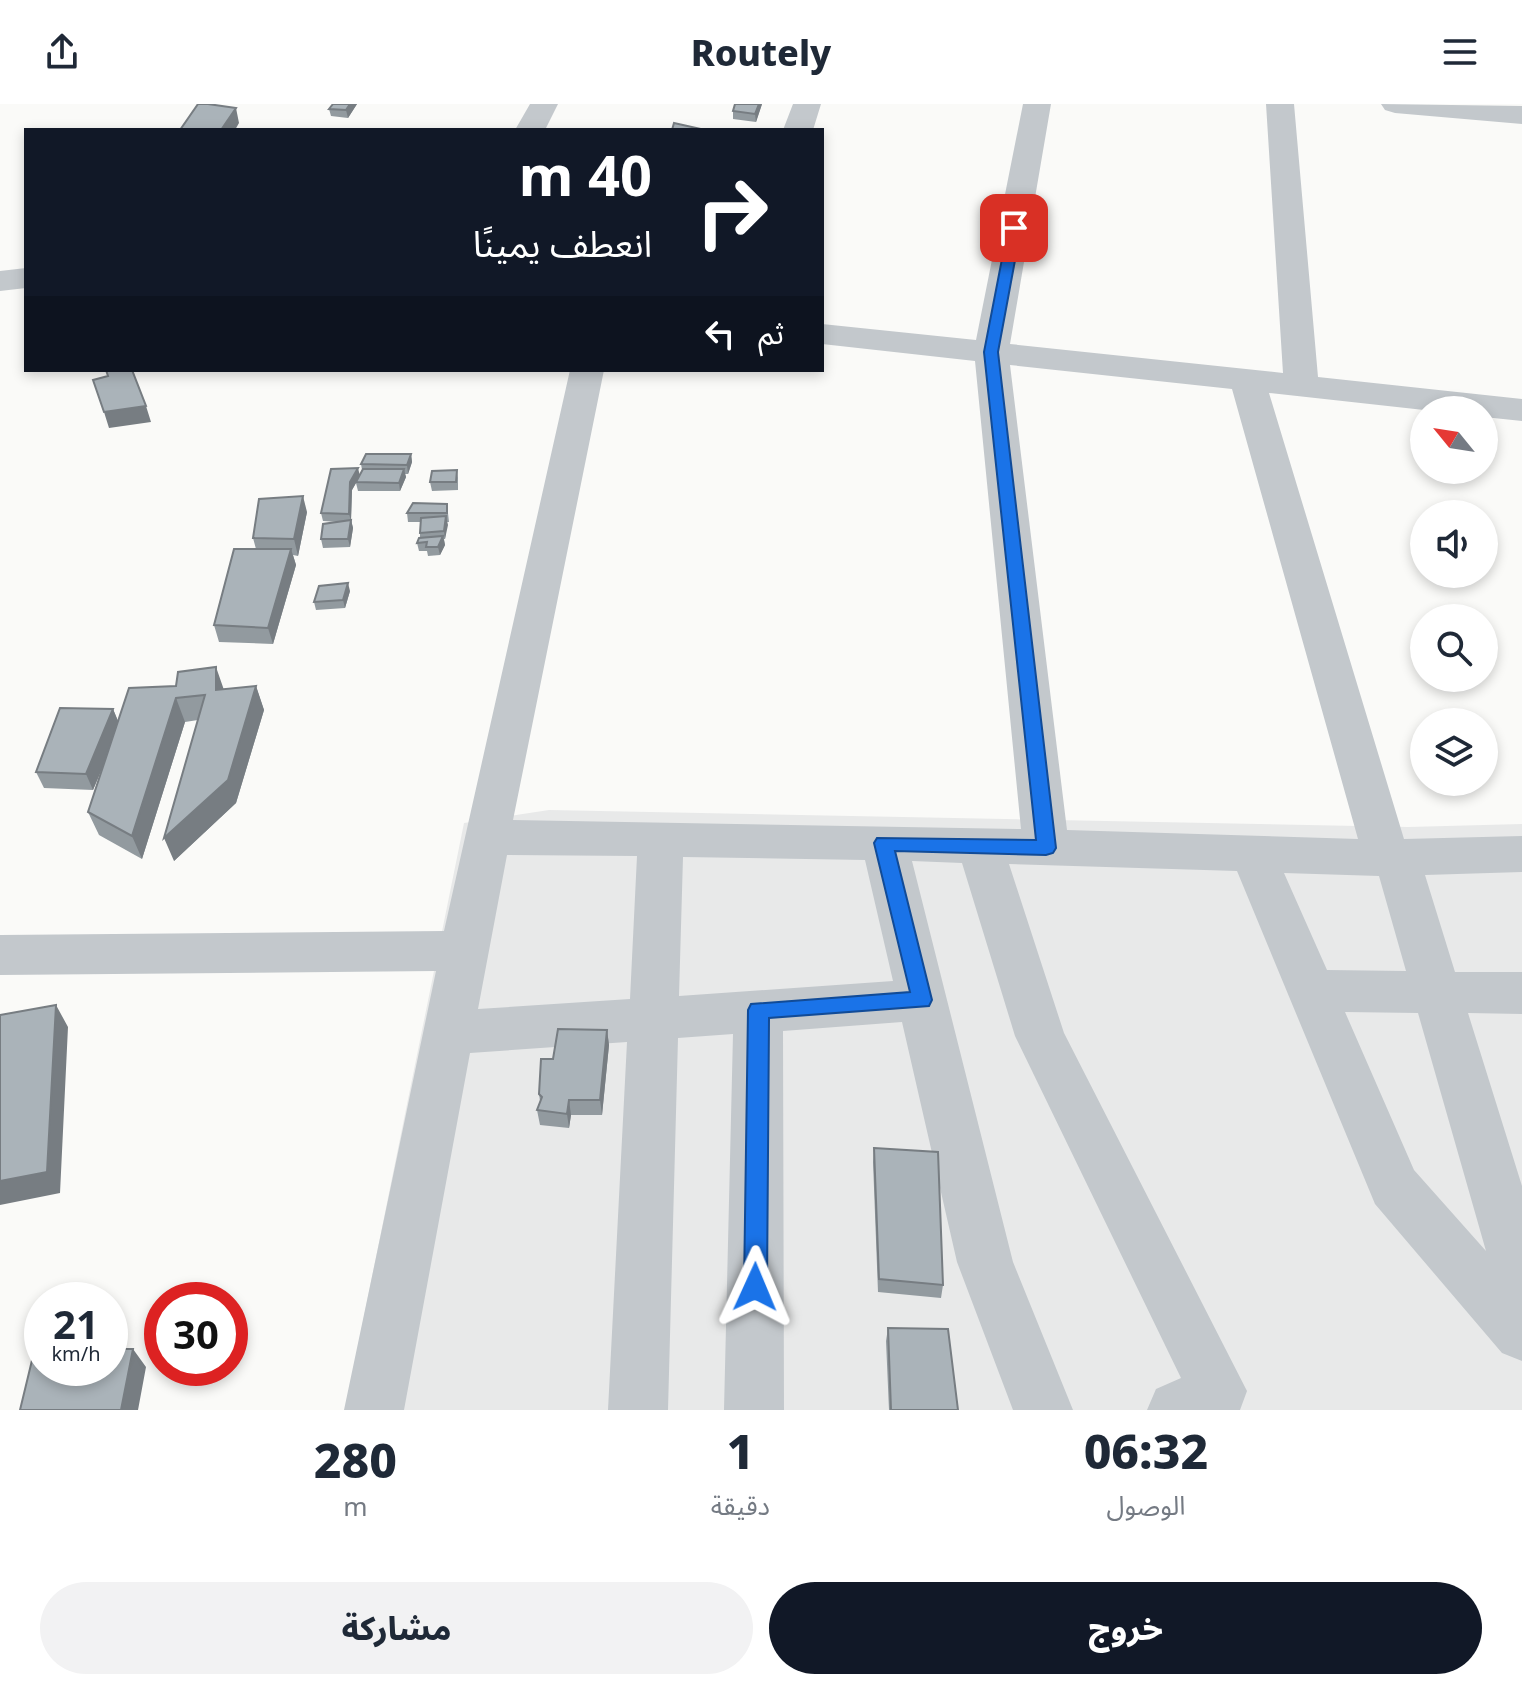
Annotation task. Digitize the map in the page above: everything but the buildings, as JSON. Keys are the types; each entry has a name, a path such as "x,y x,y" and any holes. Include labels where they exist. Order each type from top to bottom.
{"street":[{"path":"531,128 544,104"},
{"path":"799,128 807,104"},
{"path":"1037,104 991,352 1046,848"},
{"path":"1280,104 1301,386"},
{"path":"1395,104 1522,115"},
{"path":"0,281 24,278"},
{"path":"824,334 1522,410"},
{"path":"374,1410 487,837 587,372"},
{"path":"1247,380 1522,1277"},
{"path":"487,837 884,843 1392,858 1522,854"},
{"path":"638,1410 661,839"},
{"path":"884,843 985,1262 1043,1410"},
{"path":"980,846 1040,1036 1218,1391 1177,1410"},
{"path":"1253,854 1394,1187 1522,1333"},
{"path":"0,955 464,951"},
{"path":"1311,991 1522,993"},
{"path":"448,1033 922,1000"},
{"path":"754,1410 758,1010"}],"shaded area":[{"path":"549,810 1408,827 1522,824 1522,1410 345,1410 464,823"}],"route":[{"path":"755,1287 758,1010 922,1000 884,843 1046,848 991,352 1014,228"}]}
